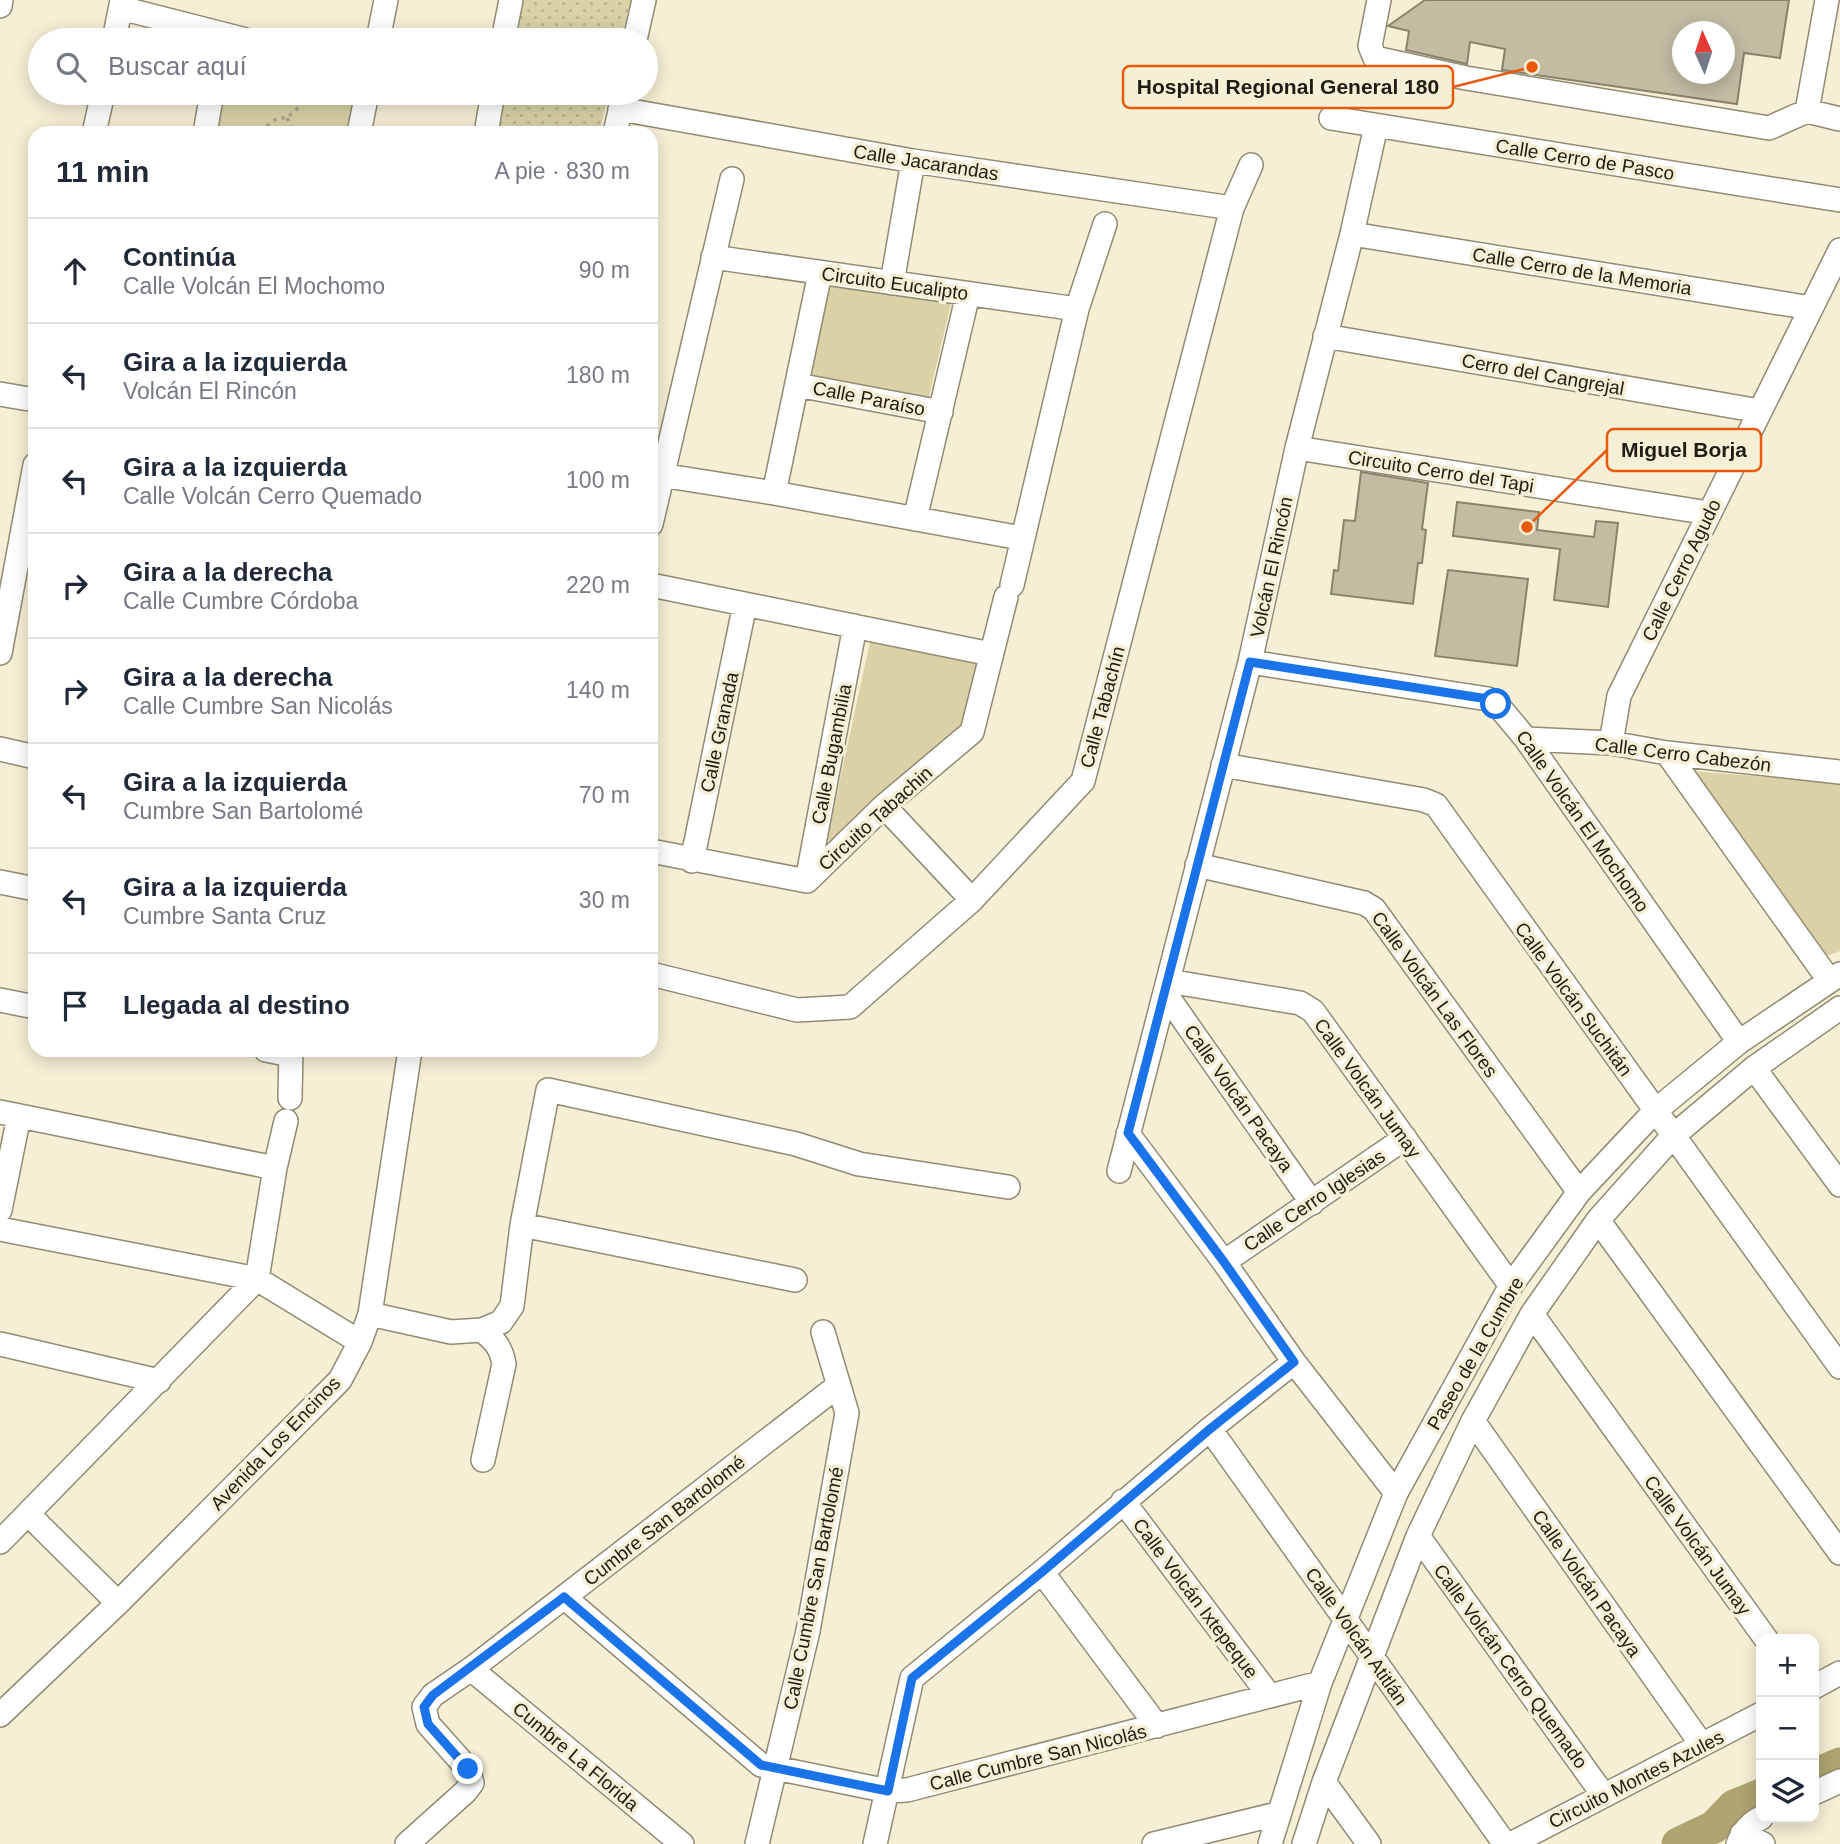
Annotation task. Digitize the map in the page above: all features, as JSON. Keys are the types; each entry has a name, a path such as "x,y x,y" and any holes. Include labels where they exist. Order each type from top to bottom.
{"street":[{"path":"0,6 1,0"},
{"path":"380,28 386,0"},
{"path":"505,28 511,0"},
{"path":"638,28 644,0"},
{"path":"1379,0 1370,46 1375,58 1466,78 1769,128 1807,111 1840,119"},
{"path":"1807,111 1827,0"},
{"path":"116,28 121,4 192,28"},
{"path":"96,126 100,105"},
{"path":"206,126 210,105"},
{"path":"360,126 365,105"},
{"path":"487,126 492,105"},
{"path":"617,126 621,105"},
{"name":"Calle Jacarandas","path":"641,105 913,161 1232,208"},
{"name":"Calle Cerro de Pasco","path":"1331,118 1840,201"},
{"name":"Volcán El Rincón","path":"1119,1171 1250,662 1297,448 1352,234 1376,126"},
{"path":"892,283 913,161"},
{"name":"Calle Tabachín","path":"658,976 797,1010 850,1007 972,900 1083,781 1232,208 1251,164"},
{"path":"658,490 732,179"},
{"path":"661,475 1021,538 1077,309 1104,224"},
{"name":"Calle Cerro de la Memoria","path":"1352,234 1811,308"},
{"name":"Calle Cerro Agudo","path":"1611,743 1619,696 1840,250"},
{"name":"Circuito Eucalipto","path":"713,257 1077,309"},
{"path":"774,493 820,273"},
{"path":"915,519 968,294"},
{"name":"Cerro del Cangrejal","path":"1325,336 1760,411"},
{"name":"Calle Paraíso","path":"797,385 941,412"},
{"path":"0,394 28,399"},
{"name":"Circuito Cerro del Tapi","path":"1297,448 1709,513"},
{"path":"0,653 28,529"},
{"name":"Circuito Tabachin","path":"658,853 807,881 884,806 972,732 1021,538"},
{"path":"658,586 991,654"},
{"name":"Calle Granada","path":"692,861 745,604"},
{"name":"Calle Bugambilia","path":"807,881 855,626"},
{"name":"Calle Volcán El Mochomo","path":"1250,662 1488,699 1496,704 1526,739 1739,1042"},
{"name":"Calle Cerro Cabezón","path":"1526,739 1611,743 1667,754 1840,772"},
{"path":"0,750 28,756"},
{"path":"1667,754 1834,977"},
{"name":"Calle Volcán Suchitán","path":"1223,765 1424,800 1436,805 1840,1367"},
{"path":"884,806 972,900"},
{"name":"Calle Volcán Las Flores","path":"1197,865 1364,903 1374,909 1579,1192"},
{"path":"0,881 28,887"},
{"name":"Paseo de la Cumbre","path":"1269,1844 1320,1684 1396,1493 1511,1286 1579,1192 1655,1111 1739,1042 1834,977"},
{"name":"Calle Volcán Jumay","path":"1166,987 1300,1003 1313,1011 1511,1286"},
{"name":"Calle Volcán Pacaya","path":"1166,987 1312,1203"},
{"path":"0,1000 28,1006"},
{"name":"Paseo de la Cumbre","path":"1304,1844 1324,1782 1418,1536 1473,1421 1532,1314 1598,1220 1673,1136 1754,1068 1840,1008"},
{"path":"290,1098 291,1057"},
{"name":"Avenida Los Encinos","path":"0,1715 118,1603 340,1380 360,1342 370,1314 409,1057"},
{"path":"1754,1068 1840,1185"},
{"path":"370,1314 451,1332 482,1330 501,1322 512,1306 522,1224 548,1090 796,1144 859,1164 1008,1187"},
{"path":"0,1210 10,1114 275,1168"},
{"path":"0,1542 257,1279 275,1168 286,1121"},
{"path":"1128,1133 1294,1362 1396,1493"},
{"name":"Calle Cerro Iglesias","path":"1224,1262 1405,1139"},
{"path":"1598,1220 1840,1553"},
{"path":"522,1224 795,1280"},
{"path":"0,1229 257,1279 360,1342"},
{"name":"Calle Volcán Jumay","path":"1532,1314 1762,1634"},
{"path":"482,1330 502,1349 504,1364 483,1460"},
{"name":"Calle Cumbre San Bartolomé","path":"757,1844 808,1631 847,1413 823,1332"},
{"path":"0,1344 159,1381"},
{"path":"875,1844 912,1678 1294,1362"},
{"name":"Cumbre San Bartolomé","path":"407,1844 472,1783 468,1769 428,1724 424,1707 433,1695 471,1669 839,1385"},
{"name":"Calle Volcán Pacaya","path":"1473,1421 1702,1745"},
{"name":"Calle Volcán Atitlán","path":"1210,1429 1505,1844"},
{"name":"Calle Volcán Ixtepeque","path":"1123,1501 1269,1695"},
{"path":"28,1514 118,1603"},
{"name":"Calle Volcán Cerro Quemado","path":"1418,1536 1604,1796"},
{"path":"1042,1572 1157,1726"},
{"name":"Calle Cumbre San Nicolás","path":"564,1597 761,1765 888,1791 907,1790 1320,1684"},
{"name":"Cumbre La Florida","path":"471,1669 682,1844"},
{"path":"1819,1684 1840,1673"},
{"name":"Circuito Montes Azules","path":"1511,1844 1756,1717"},
{"path":"1819,1791 1840,1781"},
{"path":"1324,1782 1369,1844"},
{"path":"1154,1844 1278,1815"},
{"path":"1747,1841 1756,1820"}],"path":[{"path":"266,126 278,117 287,118 301,105"},
{"path":"287,118 291,126"}],"shaded area":[{"path":"524,0 631,0 625,28 518,28"},
{"path":"222,105 356,105 352,126 217,126"},
{"path":"504,105 606,105 601,126 500,126"},
{"path":"828,287 952,299 927,405 805,379"},
{"path":"870,642 982,664 965,733 837,847 827,839"},
{"path":"1692,771 1840,783 1840,951 1826,956"}],"building":[{"path":"1425,0 1789,0 1780,58 1744,53 1737,104 1502,70 1505,49 1470,42 1467,64 1406,50 1409,31 1388,26"},
{"path":"1361,472 1428,483 1422,529 1426,530 1422,563 1418,563 1413,604 1331,594 1334,570 1338,571 1344,520 1355,521"},
{"path":"1457,502 1539,512 1537,530 1594,537 1596,521 1618,523 1608,607 1554,600 1560,549 1453,536"},
{"path":"1448,570 1528,579 1517,666 1435,656"}],"waterway":[{"path":"1819,1773 1840,1764"},
{"path":"1678,1844 1714,1827 1734,1806 1756,1797"}],"place":[{"name":"Hospital Regional General 180","path":"1532,67"},
{"name":"Miguel Borja","path":"1527,527"}],"route":[{"path":"468,1769 428,1724 424,1707 433,1695 564,1597 761,1765 888,1791 912,1678 1294,1362 1128,1133 1250,662 1488,699 1496,704"}]}
